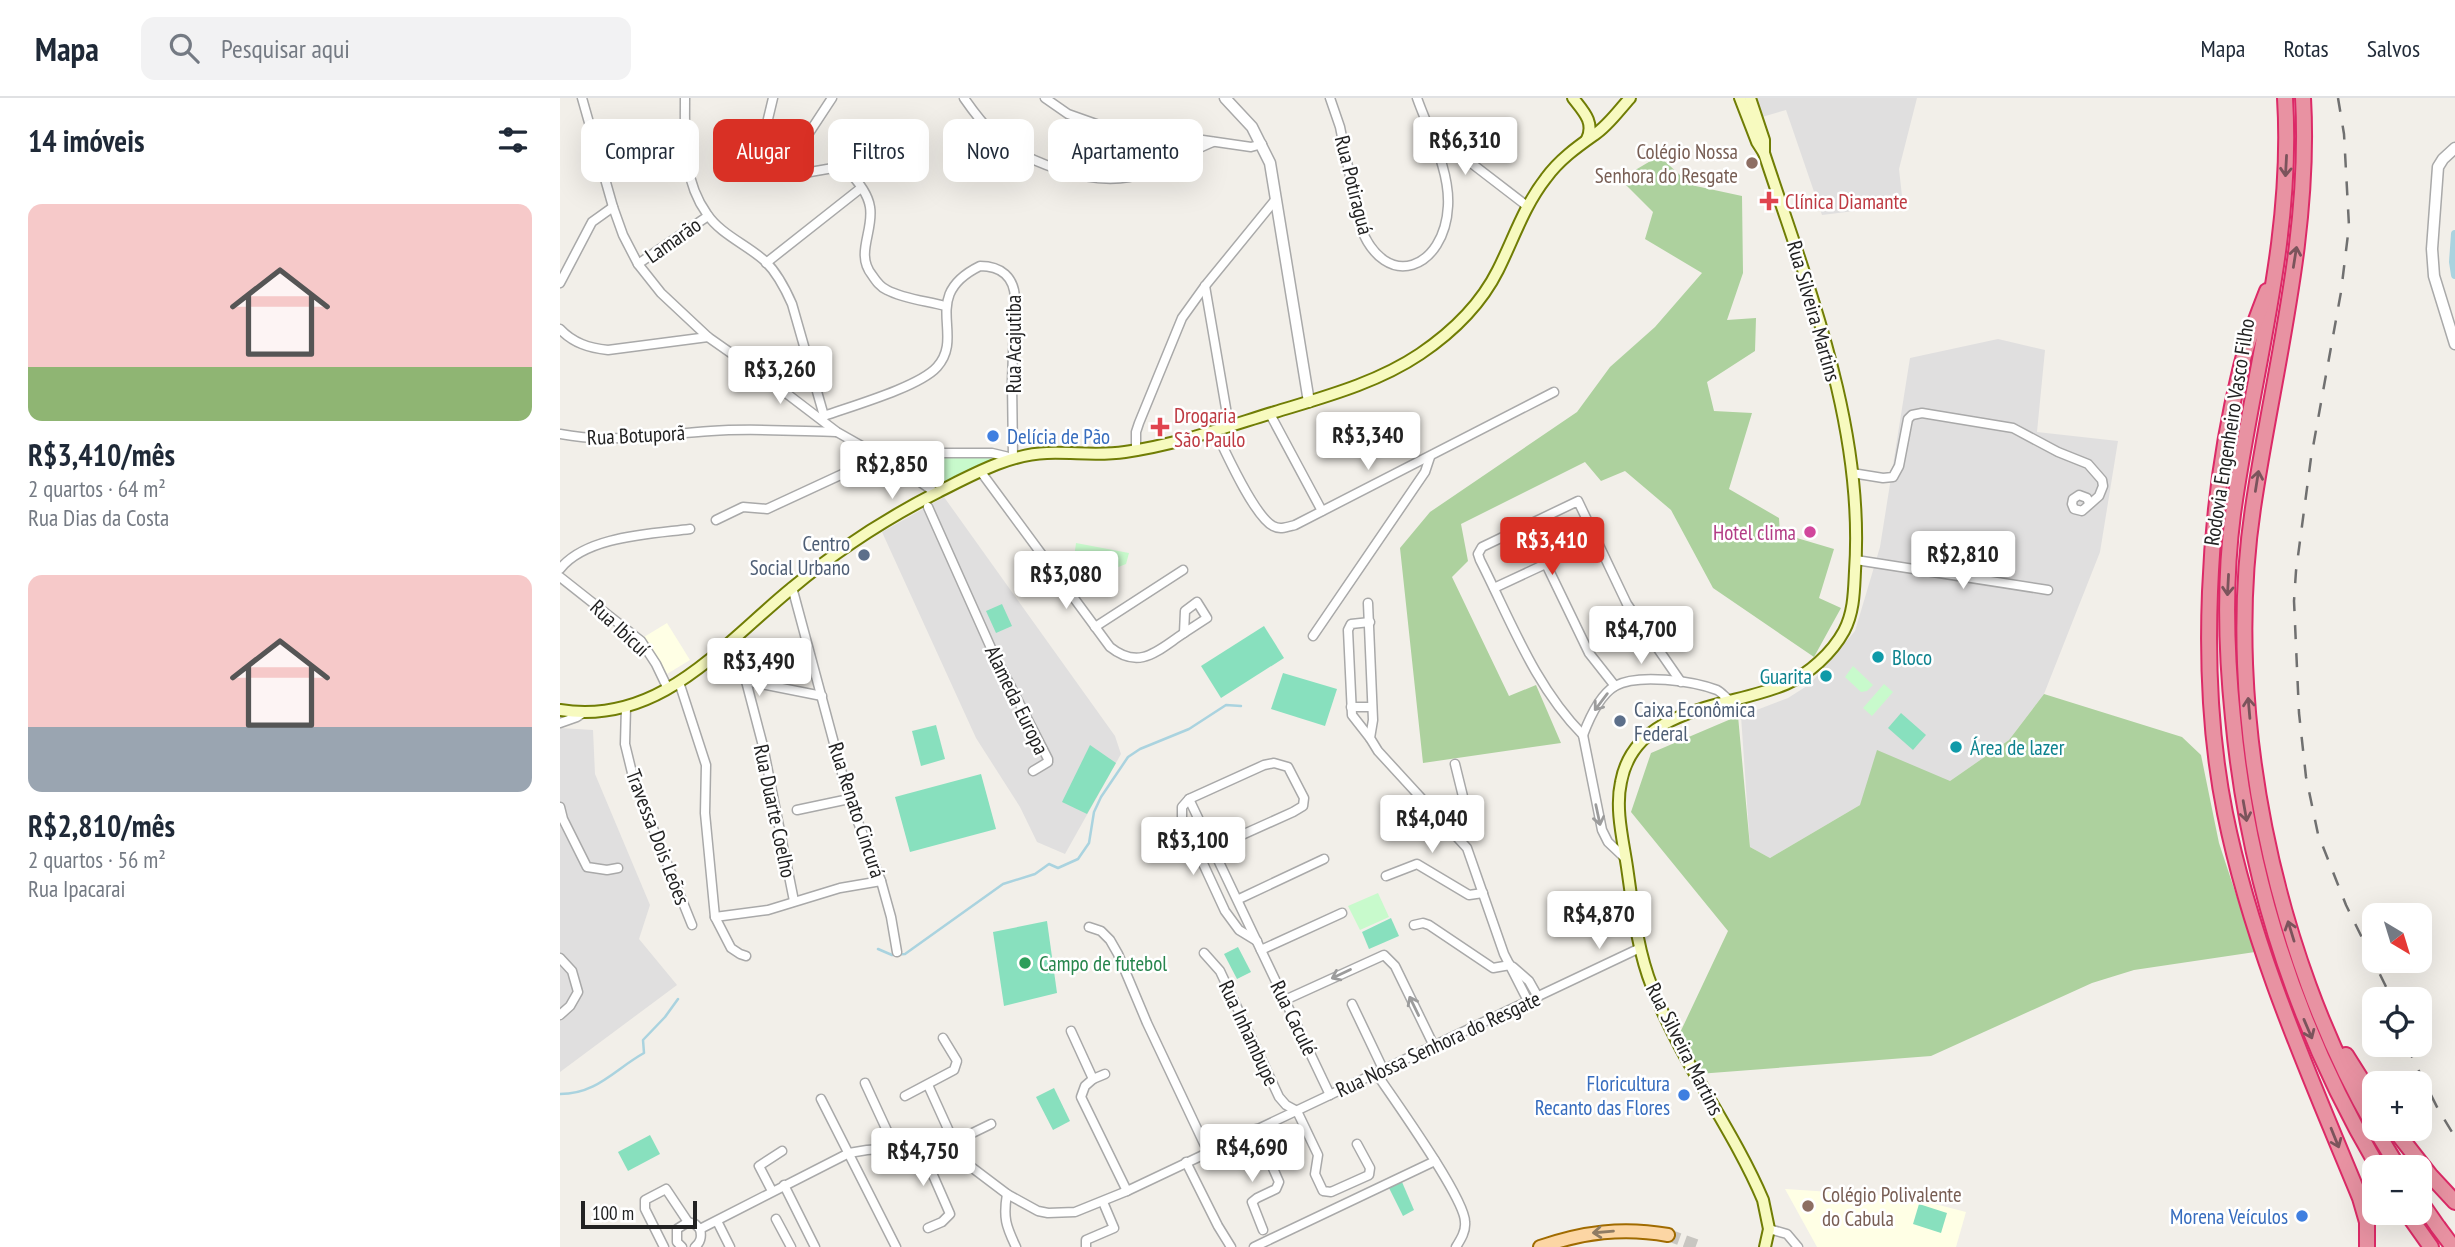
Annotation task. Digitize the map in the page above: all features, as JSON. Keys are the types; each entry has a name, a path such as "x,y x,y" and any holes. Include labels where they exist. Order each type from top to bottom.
{"highway":[{"name":"Rodovia Engenheiro Vasco Filho","path":"2285,98 2287,153 2283,218 2229,547 2228,643 2238,768 2260,883 2285,969 2322,1060 2371,1155"},
{"name":"Rodovia Engenheiro Vasco Filho","path":"2303,98 2303,185 2298,242 2252,511 2244,629 2248,698 2261,805 2276,878 2297,951 2317,1004 2362,1103"},
{"path":"2277,263 2239,371 2223,459 2214,546 2210,654 2212,715 2218,772 2237,863 2274,986 2360,1198 2367,1222 2367,1247"},
{"path":"2210,654 2224,722 2238,768"},
{"path":"2317,1004 2362,1079"},
{"path":"2403,1141 2455,1202"},
{"path":"2432,1218 2453,1247"},
{"path":"2415,1225 2427,1242"}],"main road":[{"path":"1573,98 1587,116 1590,127 1587,139"},
{"path":"560,710 583,713 612,711 668,689 712,659 792,587 865,536 936,493 1013,458 1046,453 1104,454 1136,450 1309,402 1401,366 1447,332 1472,308 1497,272 1527,206 1548,175 1607,124 1630,98"},
{"name":"Rua Silveira Martins","path":"1740,98 1764,153 1808,283 1835,379 1852,472 1856,560 1854,598 1844,632 1822,659 1789,683 1696,710 1660,727 1644,740 1632,754 1620,783 1619,800 1640,948 1662,1009 1756,1182 1768,1215 1769,1228 1765,1247"},
{"name":"Rua Silveira Martins","path":"1750,98 1764,140 1764,153"},
{"path":"1587,116 1599,121 1612,117"},
{"path":"1540,1247 1598,1231 1623,1230 1668,1236"}],"street":[{"path":"582,98 623,235 638,264 661,293 708,337 823,417 837,432 882,457 936,493"},
{"path":"685,98 687,167 691,184 708,216 766,263 785,287 823,417"},
{"path":"768,119 773,98"},
{"path":"814,125 832,98"},
{"path":"964,98 985,125 1006,144 1045,164 1085,176 1128,177 1213,142"},
{"path":"1045,98 1068,114 1099,125 1251,147 1262,144"},
{"path":"1225,98 1241,113 1262,144 1270,163 1309,402"},
{"name":"Rua Potiraguá","path":"1330,98 1340,127 1360,226 1373,252 1380,259 1394,266 1405,267 1424,260 1438,241 1447,216 1445,178 1418,98"},
{"path":"1426,122 1462,156 1527,206"},
{"path":"2455,148 2438,167 2432,249 2434,276 2455,344"},
{"path":"814,171 840,168 852,175 861,188 870,205 871,217 864,257 867,269 879,285 888,291 945,306 946,348 943,360 936,369 926,377 823,417"},
{"path":"766,263 861,188"},
{"path":"1136,450 1139,423 1175,334 1191,303 1276,199"},
{"path":"560,283 592,222 613,207"},
{"name":"Lamarão","path":"638,264 708,216"},
{"name":"Rua Acajutiba","path":"945,306 954,287 980,265 1000,269 1012,282 1015,298 1013,458"},
{"path":"1205,286 1229,426"},
{"path":"560,328 584,346 608,350 708,337"},
{"path":"1215,430 1254,503 1269,524 1286,528 1554,392"},
{"path":"1852,472 1883,478 1893,477 1899,466 1908,419 1912,415 1922,413 2013,428 2058,452 2088,464 2099,475 2103,486 2099,496 2089,503"},
{"path":"1270,414 1322,511"},
{"name":"Rua Botuporã","path":"560,435 604,439 714,430 837,432"},
{"path":"716,520 743,507 766,509 882,457 992,453 1013,458"},
{"path":"1313,636 1425,472 1430,457"},
{"path":"981,472 1118,653 1135,659 1149,656 1184,633"},
{"path":"1626,859 1608,842 1602,830 1583,735 1559,708 1535,673 1478,554 1482,547 1578,501 1635,618 1681,682"},
{"name":"Alameda Europa","path":"928,508 991,648 1048,759 1048,762 1033,771"},
{"path":"560,569 577,554 616,539 690,529"},
{"path":"1494,587 1597,540"},
{"path":"1856,560 2048,590"},
{"path":"1546,564 1589,653 1615,686"},
{"path":"1096,627 1182,570"},
{"name":"Rua Ibicuí","path":"560,577 641,642 668,689"},
{"name":"Rua Renato Cincurá","path":"792,587 849,799 881,881 897,952"},
{"path":"1368,603 1372,707 1370,738"},
{"path":"1370,622 1355,623 1349,627 1351,707 1354,721 1378,751 1461,839 1471,858 1510,965 1528,1001"},
{"path":"712,659 746,681 822,696"},
{"path":"1583,735 1596,709 1615,686 1646,680 1681,682 1719,691 1729,701"},
{"path":"1717,680 1719,691"},
{"name":"Rua Duarte Coelho","path":"746,681 794,901"},
{"path":"679,682 706,765 705,813 715,916 731,948 746,956"},
{"name":"Travessa Dois Leões","path":"626,707 625,744 634,781 692,925"},
{"path":"1351,707 1372,707"},
{"path":"560,723 583,713"},
{"path":"1189,799 1274,763 1288,767 1304,798 1303,806 1293,812 1213,848"},
{"path":"1455,764 1470,824 1468,833 1461,839"},
{"path":"797,810 849,799"},
{"name":"Rua Caculé","path":"1259,945 1239,930 1225,911 1182,818 1182,807 1189,799 1239,899 1330,1095"},
{"path":"560,807 563,819 587,867 607,870 618,868"},
{"path":"560,831 563,819"},
{"path":"1239,899 1324,859"},
{"path":"1386,876 1417,864 1469,895 1483,893"},
{"path":"715,916 768,910 840,888 881,881"},
{"path":"1259,945 1342,913"},
{"path":"1414,925 1429,925 1493,968 1510,965"},
{"path":"1088,927 1101,931 1118,954 1147,1023 1208,1152"},
{"name":"Rua Nossa Senhora do Resgate","path":"700,1229 849,1153 895,1148 922,1150 962,1160 1007,1194 1038,1211 1075,1212 1104,1202 1640,948"},
{"name":"Rua Inhambupe","path":"1204,953 1220,971 1279,1097 1297,1111 1318,1155 1315,1174 1323,1191 1331,1192 1369,1175 1370,1168 1357,1144"},
{"path":"1285,1000 1379,956 1386,956 1395,966 1434,1046"},
{"path":"560,958 572,971 578,992 570,1006 560,1015"},
{"path":"1510,965 1529,981 1538,997"},
{"path":"1352,1004 1380,1071 1435,1161 1466,1220 1463,1235 1456,1247"},
{"path":"1071,1031 1093,1079"},
{"path":"905,1096 954,1070 957,1065 943,1038"},
{"path":"1105,1074 1085,1086 1081,1097 1127,1191"},
{"path":"865,1083 895,1148"},
{"path":"928,1085 962,1160"},
{"path":"821,1099 896,1247"},
{"path":"954,1142 991,1124"},
{"path":"1256,1129 1279,1182 1276,1189 1252,1202 1263,1230"},
{"path":"922,1150 950,1214 942,1222 928,1228"},
{"path":"772,1191 759,1166 782,1151"},
{"path":"1254,1247 1435,1161"},
{"path":"1186,1163 1231,1247"},
{"path":"784,1185 815,1247"},
{"path":"664,1247 645,1209 645,1200 668,1189 688,1223"},
{"path":"1007,1194 1004,1212 1006,1225 1016,1247"},
{"path":"1086,1247 1086,1240 1114,1228 1104,1202"},
{"path":"776,1219 790,1247"},
{"path":"717,1221 730,1247"},
{"path":"682,1247 677,1242 677,1229 688,1223 695,1224 700,1229 700,1242 695,1247"},
{"path":"1769,1228 1787,1234 1798,1247"}],"shaded area":[{"path":"1755,98 1917,98 1899,169 1903,205 1822,215 1786,110 1762,117"},
{"path":"1998,339 2045,350 2037,432 2118,441 2100,552 2044,694 2009,740 1950,781 1860,805 1770,858 1750,847 1741,716 1788,698 1810,684 1855,631 1880,547 1910,358"},
{"path":"944,497 1115,736 1121,754 1065,854 1037,842 1020,807 976,738 882,532"},
{"path":"667,623 690,660 667,674 644,637"},
{"path":"560,728 593,730 595,774 650,905 639,939 677,985 560,1072"},
{"path":"1785,1189 1908,1197 1966,1212 1956,1247 1817,1247"}],"green space":[{"path":"1659,156 1691,185 1742,196 1743,273 1727,320 1756,318 1755,351 1707,382 1714,411 1752,413 1729,489 1779,518 1780,533 1834,549 1819,598 1841,608 1814,657 1713,588 1671,510 1625,471 1601,481 1585,462 1461,524 1468,561 1452,577 1509,696 1536,685 1561,743 1423,763 1400,548 1430,512 1577,412 1610,367 1655,327 1702,273 1645,239 1653,212 1620,179"},
{"path":"990,456 990,461 937,484 913,469 914,462 920,458"},
{"path":"1076,543 1129,553 1126,564 1106,572 1087,573 1074,558"},
{"path":"1002,604 1012,626 996,633 986,611"},
{"path":"1264,626 1284,658 1221,698 1201,666"},
{"path":"1853,666 1873,685 1867,691 1861,692 1845,677"},
{"path":"1283,673 1337,689 1325,726 1271,709"},
{"path":"1884,684 1893,692 1872,716 1863,708"},
{"path":"2044,694 2182,737 2201,755 2219,843 2255,952 2134,970 2092,983 1931,1056 1698,1074 1678,1037 1728,931 1631,812 1651,753 1738,716 1750,847 1770,858 1860,805 1877,750 1950,781 2009,740"},
{"path":"1901,713 1926,735 1913,750 1888,728"},
{"path":"936,725 945,759 921,766 912,731"},
{"path":"1090,745 1116,763 1087,814 1062,802"},
{"path":"981,774 996,829 910,852 895,797"},
{"path":"1378,893 1389,917 1360,930 1348,906"},
{"path":"1391,918 1399,936 1369,949 1362,932"},
{"name":"Campo de futebol","path":"1047,921 1057,993 1004,1006 993,932"},
{"path":"1238,947 1251,972 1237,979 1224,954"},
{"path":"1054,1088 1070,1121 1053,1130 1036,1097"},
{"path":"650,1135 660,1154 628,1171 618,1152"},
{"path":"1402,1182 1414,1210 1403,1216 1389,1188"},
{"path":"1919,1204 1947,1213 1941,1233 1913,1224"}],"waterway":[{"path":"2455,234 2455,275"},
{"path":"878,949 892,955 905,954 1003,884 1035,874 1049,864 1058,868 1078,859 1089,843 1094,812 1101,797 1128,757 1140,749 1189,729 1226,705 1241,706"},
{"path":"560,1094 585,1090 644,1053 643,1040 678,999"}],"tunnel":[{"path":"1668,1235 1701,1247"}],"railway":[{"path":"2338,98 2344,134 2349,226 2341,292 2311,458 2296,571 2294,601 2299,713 2306,777 2318,834 2346,905 2386,987"},
{"path":"2412,1057 2455,1137"}],"place":[{"name":"Colégio Nossa Senhora do Resgate","path":"1752,163"},
{"name":"Clínica Diamante","path":"1769,201"},
{"name":"Drogaria São Paulo","path":"1160,427"},
{"name":"Delícia de Pão","path":"993,436"},
{"name":"Hotel clima","path":"1810,532"},
{"name":"Centro Social Urbano","path":"864,555"},
{"name":"Bloco","path":"1878,657"},
{"name":"Guarita","path":"1826,676"},
{"name":"Caixa Econômica Federal","path":"1620,721"},
{"name":"Área de lazer","path":"1956,747"},
{"name":"Campo de futebol","path":"1025,963"},
{"name":"Floricultura Recanto das Flores","path":"1684,1095"},
{"name":"Colégio Polivalente do Cabula","path":"1808,1206"},
{"name":"Morena Veículos","path":"2302,1216"}]}
